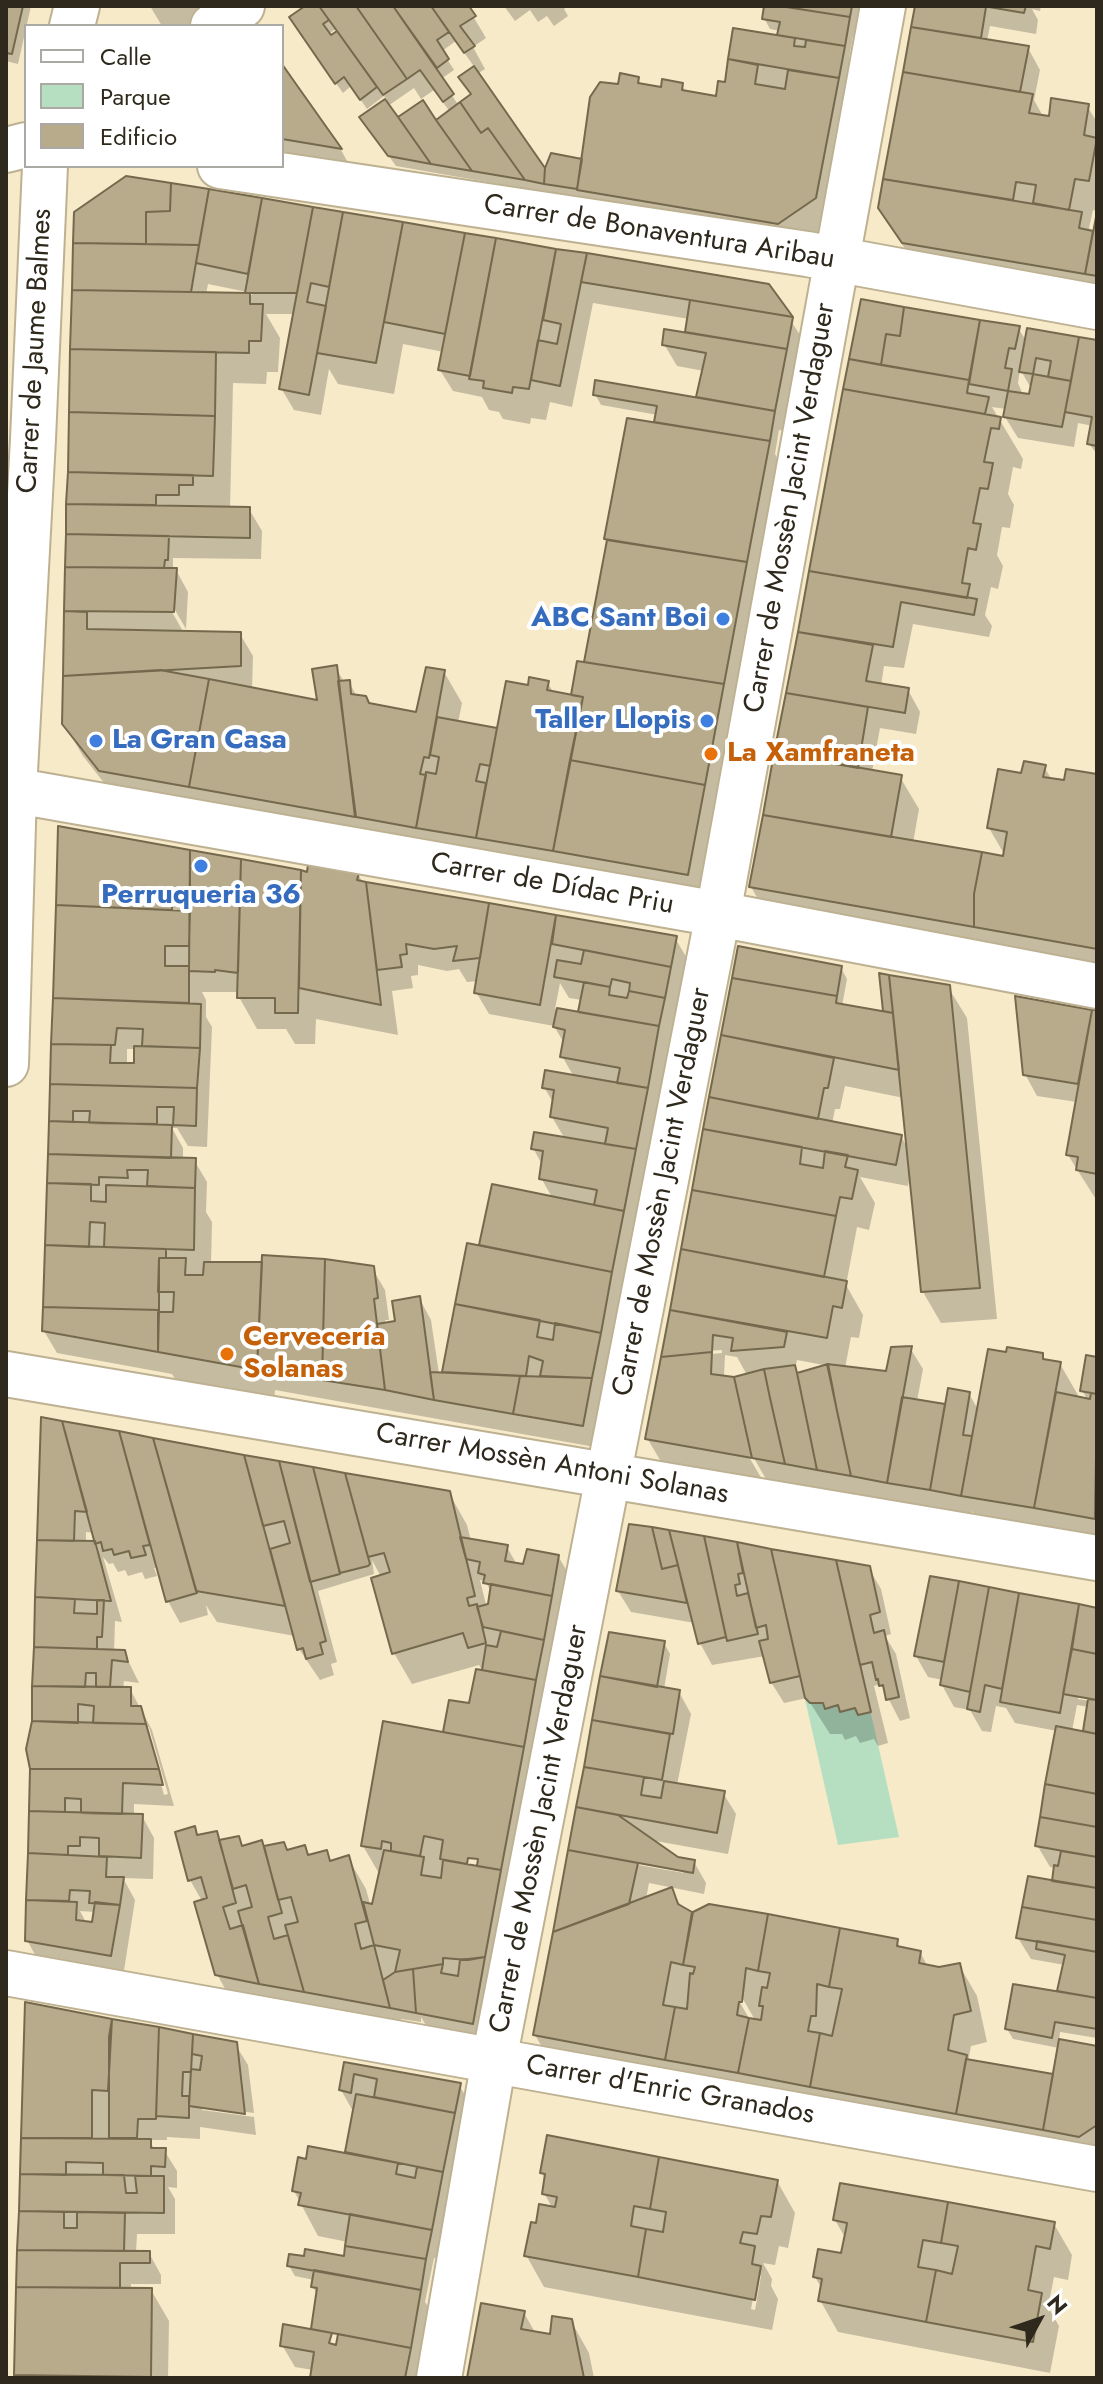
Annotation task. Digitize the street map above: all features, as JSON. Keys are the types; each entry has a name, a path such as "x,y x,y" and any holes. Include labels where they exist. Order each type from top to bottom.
{"street":[{"path":"216,24 242,6"},
{"name":"Carrer de Mossèn Jacint Verdaguer","path":"439,2378 494,2060 718,914 883,6"},
{"name":"Carrer de Jaume Balmes","path":"6,1064 10,790 33,439 45,168"},
{"name":"Carrer de Bonaventura Aribau","path":"233,168 836,259 1097,307"},
{"name":"Carrer de Dídac Priu","path":"10,790 718,914 1097,986"},
{"name":"Carrer Mossèn Antoni Solanas","path":"6,1374 1097,1558"},
{"name":"Carrer d'Enric Granados","path":"6,1973 1097,2169"}],"green space":[{"path":"771,1549 836,1560 899,1837 838,1845"}],"building":[{"path":"6,6 23,6 12,54 6,53"},
{"path":"305,6 319,6 329,20 323,24 331,35 337,31 377,87 360,100 344,77 335,84 289,17"},
{"path":"319,6 356,6 407,79 383,95"},
{"path":"356,6 393,6 454,94 443,102 420,70 407,79"},
{"path":"393,6 431,6 449,32 437,40 449,59 437,68"},
{"path":"431,6 469,6 476,16 460,26 475,46 464,53"},
{"path":"764,6 850,17 845,46 777,35 780,22 762,19"},
{"path":"780,6 852,6 850,17"},
{"path":"915,6 986,7 981,38 911,27"},
{"path":"983,6 1026,6 1024,13"},
{"path":"911,27 1029,46 1020,92 903,72"},
{"path":"733,28 795,38 794,46 805,47 806,40 845,46 839,78 728,59"},
{"path":"728,59 758,65 755,84 785,89 788,70 839,78 816,198 778,224 577,190 590,97 600,82 618,84 620,73 639,77 638,83 661,87 662,79 683,83 682,90 716,96 718,81 725,82"},
{"path":"474,66 545,168 544,184 525,180 488,128 481,133 460,102 471,94 458,77"},
{"path":"284,67 296,84 342,149 284,139"},
{"path":"903,72 1033,94 1029,113 1049,116 1051,98 1089,104 1084,135 1097,138 1089,181 1075,179 1069,210 1033,203 1036,185 1016,182 1013,200 883,179"},
{"path":"385,99 431,164 388,156 359,117"},
{"path":"423,100 472,171 431,164 398,117"},
{"path":"460,102 481,133 488,128 525,180 472,171 436,120"},
{"path":"551,153 582,159 577,189 544,184 545,168"},
{"path":"126,176 171,183 170,211 146,212 146,244 73,243 74,212"},
{"path":"883,179 1082,212 1079,228 1093,231 1085,274 902,243 878,208"},
{"path":"171,183 209,189 199,245 146,244 146,212 170,211"},
{"path":"209,189 262,198 248,274 196,263"},
{"path":"262,198 313,207 297,293 245,293"},
{"path":"313,207 343,212 329,287 311,283 307,302 326,306 309,395 279,389"},
{"path":"343,212 403,222 376,363 317,353"},
{"path":"1097,212 1097,276 1085,274"},
{"path":"403,222 465,233 445,334 384,322"},
{"path":"465,233 496,238 470,376 438,370"},
{"path":"496,238 556,249 529,389 513,387 512,393 483,388 484,381 469,379"},
{"path":"73,243 199,245 191,292 72,290"},
{"path":"556,249 587,253 560,386 531,380 538,340 557,344 561,324 543,320"},
{"path":"587,253 769,284 793,317 581,282"},
{"path":"72,290 250,293 250,304 263,304 261,341 249,341 249,353 70,349"},
{"path":"861,299 904,307 900,336 886,334 881,365 849,359"},
{"path":"690,300 793,317 787,349 685,332"},
{"path":"904,307 980,320 969,380 881,365 886,334 900,336"},
{"path":"980,320 1020,326 1015,349 1009,348 1005,368 1012,369 1008,391 969,384"},
{"path":"1027,328 1079,337 1071,381 1048,377 1051,361 1036,358 1033,374 1019,372"},
{"path":"664,329 787,349 775,411 696,397 706,353 662,345"},
{"path":"1079,337 1097,340 1097,446 1087,444 1092,417 1065,412"},
{"path":"70,349 216,352 215,416 69,412"},
{"path":"849,359 969,380 967,393 989,397 985,414 843,389"},
{"path":"1033,374 1071,381 1062,427 1003,417 1008,391 1029,394"},
{"path":"595,380 775,411 770,441 654,422 657,406 593,395"},
{"path":"843,389 1001,417 999,429 991,428 984,462 993,463 988,489 980,488 973,523 981,524 976,550 968,548 962,583 970,584 967,598 809,571"},
{"path":"69,412 215,416 213,476 68,472"},
{"path":"627,418 770,441 747,562 604,539"},
{"path":"68,472 193,475 193,485 179,485 179,495 156,495 156,505 66,504"},
{"path":"66,504 250,507 250,538 66,534"},
{"path":"66,534 169,536 168,560 165,560 164,568 65,567"},
{"path":"607,540 747,562 724,684 584,662"},
{"path":"65,567 177,568 174,612 64,611"},
{"path":"809,571 977,599 974,615 901,602 893,647 798,632"},
{"path":"64,611 87,612 87,629 241,632 241,666 63,676"},
{"path":"798,632 873,645 866,681 909,688 905,713 786,693"},
{"path":"577,661 724,684 705,785 570,760 583,697 571,695"},
{"path":"337,665 355,817 189,787 209,679 317,700 312,669"},
{"path":"426,667 445,670 429,758 424,757 420,774 426,775 416,828 356,817 338,681 350,680 351,694 366,696 369,703 416,712"},
{"path":"160,670 209,679 189,787 99,771 62,724 63,676"},
{"path":"529,677 549,681 547,690 583,697 553,851 476,838 506,681 528,685"},
{"path":"786,693 868,707 858,768 774,753"},
{"path":"437,717 497,728 490,766 480,764 476,781 486,783 476,838 416,828 426,772 436,774 439,757 430,755"},
{"path":"774,753 902,775 891,837 763,815"},
{"path":"570,760 705,785 688,875 553,851"},
{"path":"1024,761 1046,765 1043,777 1064,780 1066,769 1097,774 1097,949 974,927 974,894 982,852 1003,856 1007,832 987,828 998,769 1021,773"},
{"path":"763,815 982,852 974,894 974,927 749,887"},
{"path":"58,826 190,850 190,893 172,893 172,910 56,905"},
{"path":"190,850 241,859 238,973 189,971"},
{"path":"241,859 301,870 298,1013 275,1013 275,998 237,998"},
{"path":"308,864 359,873 357,880 366,882 381,1005 299,988 301,870 307,872"},
{"path":"366,882 489,903 480,958 453,961 457,946 434,949 406,944 407,954 400,955 402,967 377,970"},
{"path":"489,903 556,915 540,1005 474,993"},
{"path":"56,905 190,911 189,946 165,946 165,966 189,966 189,1003 53,998"},
{"path":"556,915 677,936 671,967 552,944"},
{"path":"738,946 842,966 837,996 732,978"},
{"path":"584,950 671,967 665,998 629,991 630,983 612,979 610,987 554,977 557,960 581,964"},
{"path":"879,973 889,975 893,1013 883,1011"},
{"path":"889,975 950,985 980,1288 921,1292"},
{"path":"732,978 837,996 836,1003 893,1013 899,1070 721,1035"},
{"path":"584,982 610,987 609,995 627,998 629,991 665,998 659,1026 578,1012"},
{"path":"1015,996 1092,1010 1078,1084 1023,1075"},
{"path":"53,998 201,1004 200,1048 142,1046 143,1029 117,1028 115,1045 51,1044"},
{"path":"557,1008 659,1026 648,1088 617,1083 620,1068 560,1057 565,1030 553,1027"},
{"path":"1092,1010 1097,1010 1097,1174 1076,1170 1078,1157 1066,1155"},
{"path":"721,1035 834,1058 818,1119 709,1097"},
{"path":"51,1044 111,1045 110,1063 134,1063 134,1046 200,1048 197,1088 50,1084"},
{"path":"545,1070 648,1088 636,1149 605,1144 608,1128 550,1117 554,1090 542,1088"},
{"path":"50,1084 197,1088 196,1126 173,1125 174,1107 157,1107 157,1124 89,1123 90,1111 73,1111 73,1122 49,1121"},
{"path":"709,1097 902,1135 896,1165 703,1129"},
{"path":"49,1121 172,1125 171,1158 48,1154"},
{"path":"703,1129 802,1147 800,1164 823,1168 825,1151 848,1155 845,1167 858,1170 852,1199 840,1197 836,1216 692,1190"},
{"path":"534,1132 636,1149 624,1211 594,1205 597,1190 539,1179 543,1151 531,1149"},
{"path":"48,1154 196,1158 195,1188 147,1186 148,1170 127,1170 128,1178 99,1177 99,1185 47,1183"},
{"path":"47,1183 91,1184 91,1201 106,1202 106,1185 195,1188 194,1250 104,1247 105,1223 90,1222 89,1247 45,1245"},
{"path":"492,1184 624,1211 612,1272 479,1245"},
{"path":"692,1190 836,1216 824,1277 681,1249"},
{"path":"467,1243 612,1272 601,1333 455,1304"},
{"path":"45,1245 166,1249 166,1258 159,1258 159,1310 43,1307"},
{"path":"681,1249 847,1281 842,1308 833,1306 827,1338 670,1310"},
{"path":"262,1255 325,1259 322,1380 257,1368"},
{"path":"159,1258 186,1258 185,1275 203,1275 204,1262 262,1262 257,1370 158,1352 158,1312 173,1312 174,1292 158,1292"},
{"path":"325,1259 374,1266 378,1298 374,1299 385,1390 322,1380"},
{"path":"420,1296 434,1400 385,1390 377,1324 395,1321 392,1301"},
{"path":"455,1304 540,1320 537,1337 553,1340 555,1323 601,1333 592,1378 540,1376 543,1361 529,1356 526,1376 442,1372"},
{"path":"43,1307 159,1310 158,1352 42,1331"},
{"path":"670,1310 787,1332 784,1347 731,1351 733,1338 713,1335 712,1352 661,1357"},
{"path":"912,1346 887,1483 851,1476 827,1364 886,1371 891,1347"},
{"path":"1007,1347 1043,1353 1043,1359 1061,1362 1034,1508 961,1496 988,1349 1006,1352"},
{"path":"712,1352 711,1374 734,1377 752,1458 645,1439 661,1357"},
{"path":"1086,1355 1097,1357 1097,1394 1080,1391"},
{"path":"828,1364 851,1476 817,1470 797,1373"},
{"path":"795,1365 817,1470 785,1464 764,1369"},
{"path":"764,1369 785,1464 752,1458 734,1377"},
{"path":"430,1372 520,1376 513,1414 434,1400"},
{"path":"520,1376 592,1378 583,1426 513,1414"},
{"path":"948,1388 970,1392 963,1435 972,1436 961,1496 930,1490"},
{"path":"1056,1392 1090,1399 1091,1393 1097,1394 1095,1519 1034,1508"},
{"path":"902,1397 945,1404 930,1490 887,1483"},
{"path":"41,1417 62,1421 87,1512 75,1511 74,1541 37,1540"},
{"path":"62,1421 119,1431 150,1545 143,1546 146,1555 131,1558 129,1551 114,1555 112,1549 103,1551 101,1542 95,1544"},
{"path":"119,1431 153,1438 197,1593 166,1602"},
{"path":"153,1438 244,1455 285,1606 196,1591"},
{"path":"244,1455 279,1461 326,1641 320,1643 323,1654 306,1659 303,1648 297,1650 270,1549 290,1543 284,1521 263,1526"},
{"path":"279,1461 313,1467 340,1574 310,1582"},
{"path":"313,1467 345,1473 370,1564 368,1566 340,1573"},
{"path":"345,1473 450,1491 475,1596 467,1598 469,1606 477,1604 486,1643 468,1648 463,1633 392,1654 371,1578 390,1572 384,1553 368,1557"},
{"path":"629,1524 652,1527 662,1569 678,1565 687,1603 616,1591"},
{"path":"652,1527 669,1530 678,1565 662,1569"},
{"path":"669,1530 704,1536 726,1637 698,1644"},
{"path":"704,1536 737,1542 743,1573 738,1574 740,1584 735,1585 737,1596 748,1593 758,1634 727,1641"},
{"path":"460,1537 508,1545 505,1561 523,1564 527,1549 559,1555 552,1596 483,1583 485,1575 478,1573 480,1562 466,1559"},
{"path":"37,1540 95,1541 111,1601 35,1597"},
{"path":"737,1542 771,1549 800,1676 770,1683 759,1641 768,1639 766,1625 756,1628"},
{"path":"771,1549 836,1560 871,1712 858,1715 855,1708 840,1712 838,1705 825,1709 823,1703 810,1703 805,1698"},
{"path":"836,1560 870,1566 880,1612 870,1615 874,1633 884,1630 899,1697 886,1700 883,1685 879,1686 876,1680 872,1662 860,1665"},
{"path":"930,1576 959,1581 944,1662 914,1656"},
{"path":"959,1581 989,1587 970,1692 940,1685"},
{"path":"491,1584 552,1596 544,1640 483,1627 477,1607 488,1604"},
{"path":"989,1587 1019,1593 1002,1689 985,1685 980,1712 967,1709"},
{"path":"1019,1593 1079,1604 1060,1713 1000,1702"},
{"path":"35,1597 75,1599 74,1613 97,1614 97,1600 104,1600 102,1637 97,1637 97,1649 34,1647"},
{"path":"1079,1604 1097,1608 1097,1654 1072,1649"},
{"path":"501,1631 544,1640 536,1680 482,1670 486,1645 497,1647"},
{"path":"609,1632 665,1641 657,1687 600,1676"},
{"path":"34,1647 125,1650 128,1662 112,1660 110,1687 96,1687 96,1673 86,1673 85,1687 32,1686"},
{"path":"1072,1649 1097,1654 1097,1700 1063,1694"},
{"path":"476,1669 536,1680 524,1747 443,1732 449,1700 469,1703"},
{"path":"600,1676 680,1690 673,1734 592,1720"},
{"path":"32,1686 131,1687 131,1706 141,1706 146,1724 93,1723 94,1706 78,1704 78,1723 32,1721"},
{"path":"1088,1699 1097,1700 1097,1734 1083,1731"},
{"path":"592,1720 670,1734 662,1780 584,1767"},
{"path":"32,1721 146,1724 159,1769 30,1769 26,1749"},
{"path":"383,1721 524,1747 501,1870 477,1866 478,1859 468,1858 467,1864 440,1859 443,1840 424,1836 420,1856 391,1851 391,1843 382,1841 381,1849 361,1846"},
{"path":"1056,1726 1097,1734 1097,1794 1045,1784"},
{"path":"584,1767 644,1777 641,1795 661,1798 664,1781 725,1791 717,1833 576,1807"},
{"path":"30,1769 159,1769 163,1785 123,1783 122,1814 81,1813 81,1799 65,1798 65,1812 29,1811"},
{"path":"1045,1784 1097,1794 1097,1827 1040,1817"},
{"path":"576,1807 618,1815 678,1857 695,1860 693,1873 568,1850"},
{"path":"29,1811 143,1814 141,1858 99,1856 99,1838 80,1837 80,1846 68,1846 68,1855 28,1853"},
{"path":"1040,1817 1097,1827 1097,1857 1035,1846"},
{"path":"195,1826 197,1835 217,1831 236,1903 223,1907 230,1929 243,1925 259,1984 215,1975 194,1902 207,1898 201,1877 188,1881 175,1832"},
{"path":"239,1836 242,1846 262,1840 282,1913 268,1917 274,1939 288,1935 304,1992 259,1984 238,1911 252,1907 246,1885 233,1889 219,1840"},
{"path":"284,1842 287,1850 305,1845 308,1855 327,1850 330,1861 349,1855 367,1921 355,1924 361,1949 374,1945 390,2008 304,1992 285,1925 298,1922 291,1897 278,1900 264,1846"},
{"path":"384,1850 424,1857 421,1875 441,1878 443,1860 501,1870 485,1957 468,1960 443,1958 443,1964 395,1972 400,1950 374,1945 363,1902 372,1904"},
{"path":"568,1850 638,1863 629,1904 553,1932"},
{"path":"1061,1851 1097,1857 1097,1888 1052,1881 1054,1865 1058,1866"},
{"path":"28,1853 107,1857 106,1877 124,1877 120,1905 89,1903 90,1891 70,1890 69,1901 26,1900"},
{"path":"1028,1876 1097,1888 1097,1920 1022,1907"},
{"path":"672,1887 678,1904 692,1912 683,1965 671,1962 663,2005 675,2007 665,2060 533,2035 553,1932"},
{"path":"26,1900 77,1902 76,1920 92,1922 95,1902 120,1905 111,1956 25,1941"},
{"path":"709,1904 768,1914 758,1971 746,1968 742,2002 739,2002 737,2015 749,2018 738,2073 665,2060 675,2007 687,2009 690,1973 693,1974 695,1967 683,1965 693,1912"},
{"path":"1022,1907 1097,1920 1097,1952 1016,1938"},
{"path":"768,1914 840,1928 829,1987 817,1984 816,2016 811,2016 808,2031 820,2033 810,2087 738,2073 749,2018 761,2020 763,2006 759,2006 762,1987 767,1988 770,1973 758,1971"},
{"path":"840,1928 898,1939 897,1946 921,1951 919,1963 939,1967 960,1963 971,2011 954,2015 948,2050 967,2055 956,2114 810,2087 820,2033 832,2036 842,1989 829,1987"},
{"path":"1037,1941 1097,1952 1097,1998 1057,1991 1065,1955 1036,1949"},
{"path":"485,1957 473,2024 416,2013 413,1969 443,1964 441,1973 458,1976 460,1960"},
{"path":"413,1969 416,2013 390,2008 383,1980 395,1972"},
{"path":"1013,1984 1097,1998 1097,2029 1055,2022 1052,2038 1005,2029"},
{"path":"25,2002 112,2019 108,2091 92,2090 92,2138 21,2138"},
{"path":"112,2019 159,2027 156,2119 138,2119 137,2138 109,2138 109,2037"},
{"path":"159,2027 193,2034 191,2072 183,2072 182,2096 189,2096 189,2118 156,2116"},
{"path":"193,2034 237,2042 245,2114 189,2106 191,2069 200,2070 202,2056 192,2054"},
{"path":"1059,2039 1097,2046 1097,2125 1079,2137 1043,2130"},
{"path":"966,2059 1053,2074 1043,2130 956,2114"},
{"path":"344,2062 461,2083 455,2113 374,2097 377,2079 354,2074 351,2093 339,2090"},
{"path":"356,2094 455,2113 443,2172 345,2152"},
{"path":"547,2135 659,2157 650,2209 634,2206 631,2226 646,2229 638,2277 524,2256 531,2222 536,2223 539,2204 555,2207 557,2197 542,2194 545,2174 540,2173"},
{"path":"21,2138 151,2139 151,2148 166,2148 165,2167 151,2166 151,2176 103,2175 103,2163 66,2162 66,2175 20,2174"},
{"path":"308,2146 398,2163 396,2174 415,2178 417,2167 443,2172 432,2230 298,2205 301,2193 292,2191 298,2157 306,2159"},
{"path":"659,2157 778,2180 771,2217 761,2216 757,2234 743,2232 740,2243 755,2246 752,2264 761,2266 755,2300 638,2277 646,2229 663,2232 666,2212 650,2209"},
{"path":"20,2174 124,2175 126,2193 137,2193 135,2176 164,2176 164,2213 19,2211"},
{"path":"840,2183 948,2202 941,2243 923,2240 918,2267 936,2270 926,2322 818,2301 822,2279 813,2277 818,2249 841,2253 846,2229 847,2223 833,2220"},
{"path":"948,2202 1055,2222 1050,2249 1036,2246 1028,2290 1042,2293 1033,2342 926,2322 936,2270 952,2274 958,2246 941,2243"},
{"path":"19,2211 64,2212 64,2228 77,2228 77,2212 125,2213 124,2251 17,2250"},
{"path":"350,2214 432,2230 426,2259 345,2246"},
{"path":"345,2246 426,2259 421,2290 287,2266 289,2254 304,2256 305,2249 344,2256"},
{"path":"17,2250 150,2251 150,2263 120,2263 120,2288 16,2287"},
{"path":"314,2270 421,2290 411,2348 311,2329 317,2288 311,2287"},
{"path":"16,2287 152,2288 151,2377 14,2375"},
{"path":"481,2303 525,2311 521,2329 550,2334 552,2316 572,2319 584,2378 467,2378"},
{"path":"283,2324 332,2333 329,2343 336,2345 338,2334 411,2348 405,2378 310,2378 314,2352 280,2346"},
{"path":"14,2375 116,2377 116,2378 14,2378"}],"place":[{"name":"ABC Sant Boi","path":"723,619"},
{"name":"Taller Llopis","path":"707,721"},
{"name":"La Gran Casa","path":"96,741"},
{"name":"La Xamfraneta","path":"711,754"},
{"name":"Perruqueria 36","path":"201,866"},
{"name":"Cervecería Solanas","path":"227,1354"}]}
